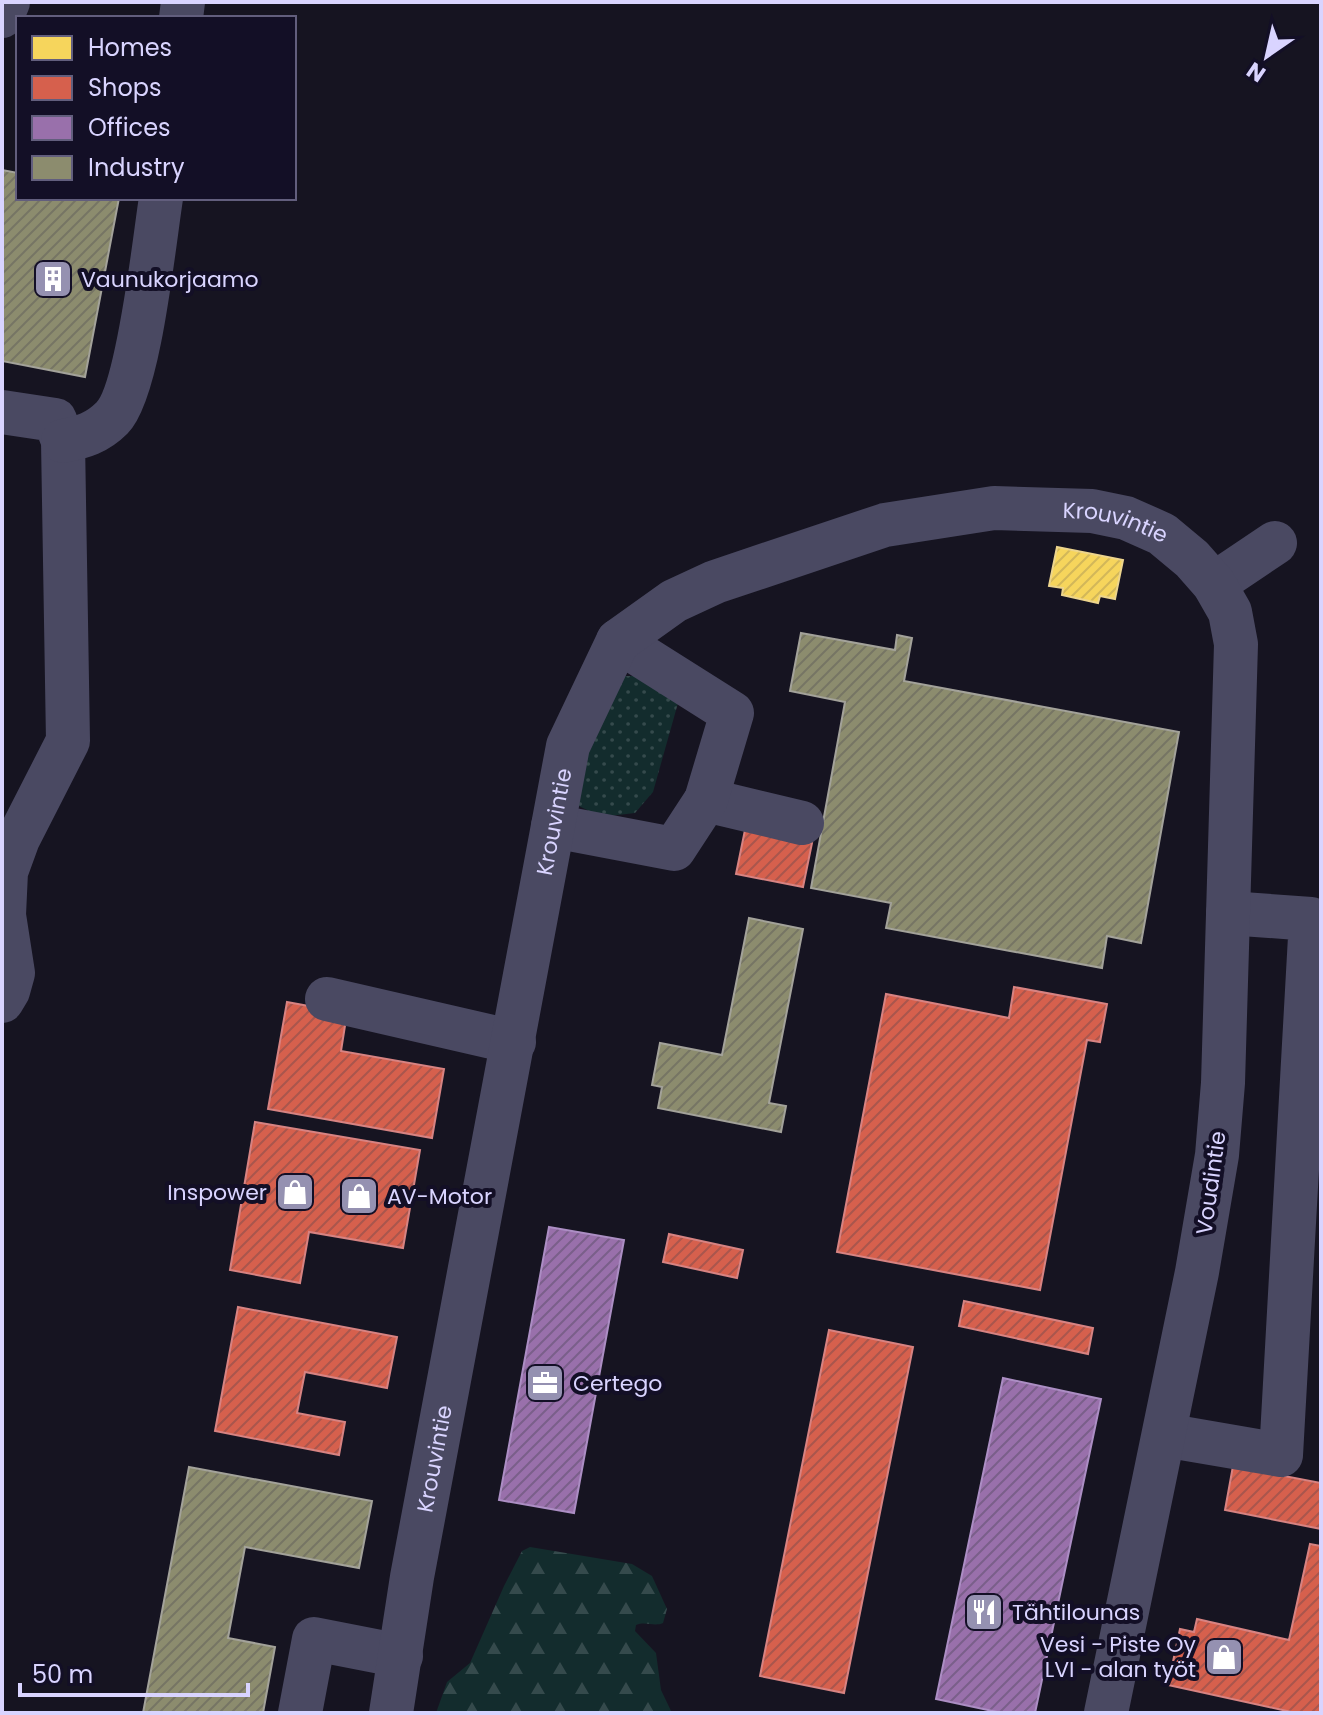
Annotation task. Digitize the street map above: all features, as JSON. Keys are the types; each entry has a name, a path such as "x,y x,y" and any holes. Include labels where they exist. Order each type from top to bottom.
{"street":[{"path":"2,16 8,2"},
{"path":"63,441 92,435 114,416 126,396 161,200"},
{"path":"2,412 55,420 63,441 68,741 18,839 6,872 4,915 13,973 2,1001"},
{"name":"Krouvintie","path":"391,1713 412,1577 568,746 618,641 674,601 715,582 885,525 994,508 1092,511 1126,518 1162,534 1192,559 1214,584 1230,612 1236,644"},
{"path":"1214,584 1275,543"},
{"path":"553,826 674,849 706,800 732,713 618,641"},
{"name":"Voudintie","path":"1106,1713 1197,1272 1217,1155 1223,1083 1236,644"},
{"path":"706,800 802,823"},
{"path":"1164,1435 1281,1455 1311,919 1228,913"},
{"path":"327,999 514,1042"},
{"path":"300,1713 314,1639 401,1656"}],"green space":[{"path":"617,676 649,676 678,703 653,792 635,813 601,817 577,805 589,735"},
{"path":"530,1547 632,1564 652,1576 667,1609 663,1623 636,1625 635,1631 656,1653 661,1690 672,1713 436,1713 447,1682 470,1663 522,1551"}],"building: Homes":[{"path":"1057,547 1123,560 1115,599 1100,596 1098,603 1062,595 1063,588 1049,586"}],"building: Shops":[{"path":"745,830 812,843 803,887 736,874"},
{"path":"1014,987 1107,1004 1100,1042 1087,1040 1040,1290 837,1252 886,994 1009,1018"},
{"path":"287,1002 347,1013 341,1051 444,1069 432,1138 268,1109"},
{"path":"255,1122 420,1150 403,1248 309,1232 300,1283 230,1270"},
{"path":"669,1234 743,1250 737,1278 663,1262"},
{"path":"964,1301 1093,1328 1088,1354 959,1326"},
{"path":"238,1307 397,1337 387,1388 305,1372 297,1413 345,1422 339,1455 215,1431"},
{"path":"829,1330 913,1347 844,1693 760,1676"},
{"path":"1233,1466 1321,1483 1321,1529 1225,1510"},
{"path":"1310,1544 1321,1546 1321,1713 1296,1713 1168,1685 1180,1629 1194,1632 1197,1619 1289,1640"}],"building: Offices":[{"path":"549,1227 624,1240 574,1513 499,1500"},
{"path":"1003,1378 1101,1399 1035,1713 1002,1713 936,1699"}],"building: Industry":[{"name":"Vaunukorjaamo","path":"2,170 16,173 16,200 119,200 85,377 2,361"},
{"path":"801,633 895,650 897,635 912,638 904,681 1179,732 1141,943 1107,936 1102,968 886,928 891,903 811,888 845,702 790,691"},
{"path":"749,918 803,929 769,1103 786,1106 781,1132 658,1108 662,1087 652,1085 660,1043 722,1055"},
{"path":"189,1467 372,1501 359,1568 245,1547 228,1638 275,1647 263,1713 143,1713"}],"place":[{"name":"Vaunukorjaamo","path":"53,279"},
{"name":"Inspower","path":"295,1192"},
{"name":"AV-Motor","path":"359,1196"},
{"name":"Certego","path":"545,1383"},
{"name":"Tähtilounas","path":"984,1612"},
{"name":"Vesi - Piste Oy LVI - alan työt","path":"1224,1657"}]}
